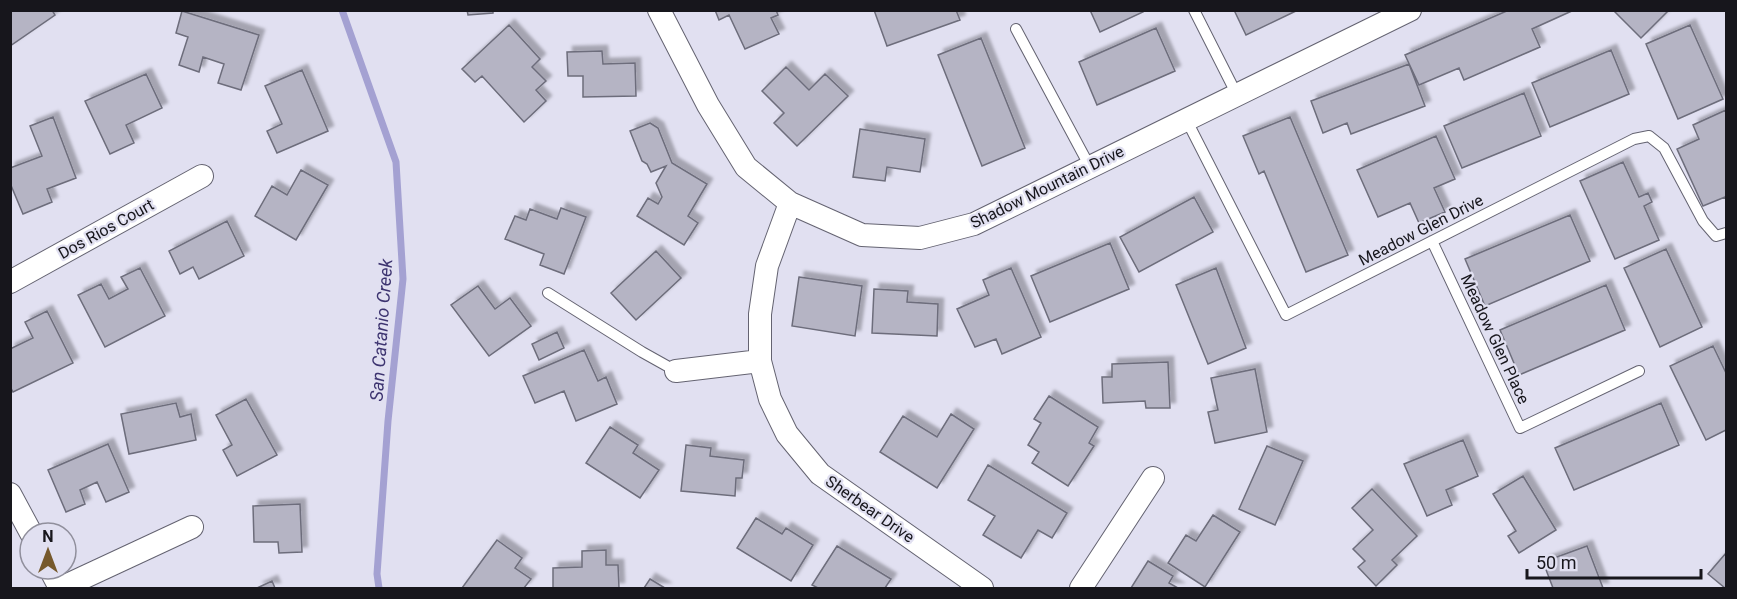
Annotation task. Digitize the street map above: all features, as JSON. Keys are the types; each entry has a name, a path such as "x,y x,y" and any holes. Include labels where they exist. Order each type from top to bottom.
{"street":[{"name":"Shadow Mountain Drive","path":"659,10 708,105 746,167 790,203 862,235 920,238 974,224 1237,95 1381,17 1410,10"},
{"name":"Dos Rios Court","path":"10,282 202,176"},
{"name":"Sherbear Drive","path":"790,203 767,266 760,314 760,361 770,399 787,434 820,474 982,588"},
{"path":"676,371 760,361"},
{"path":"1081,588 1152,478"},
{"path":"10,494 25,521"},
{"path":"60,588 192,527"}],"lane":[{"path":"1194,10 1237,95"},
{"path":"1016,28 1090,167"},
{"name":"Meadow Glen Drive","path":"1186,119 1286,315 1634,139 1649,136 1664,148 1703,221 1716,236 1726,233"},
{"name":"Meadow Glen Place","path":"1432,241 1520,428 1639,371"},
{"path":"548,293 676,371"}],"building":[{"path":"10,10 52,10 55,15 10,46"},
{"path":"467,10 493,10 493,13 468,15"},
{"path":"715,10 776,10 778,15 771,18 779,34 745,49 729,15 719,20"},
{"path":"874,10 956,10 960,20 887,46"},
{"path":"1090,10 1142,10 1143,12 1100,32"},
{"path":"1234,10 1298,10 1246,35"},
{"path":"1509,10 1574,10 1532,29 1540,47 1464,80 1459,68 1419,85 1405,55"},
{"path":"1613,10 1669,10 1641,38"},
{"path":"182,11 259,35 241,90 218,83 224,64 203,57 199,72 179,65 188,37 176,33"},
{"path":"509,25 540,59 532,67 546,81 536,90 546,101 524,122 482,76 475,82 462,69"},
{"path":"1690,25 1723,99 1678,119 1646,44"},
{"path":"1156,28 1175,71 1097,105 1079,62"},
{"path":"981,38 1025,148 982,166 938,55"},
{"path":"1611,50 1629,94 1550,127 1532,83"},
{"path":"602,51 603,64 635,63 636,96 583,97 583,76 568,76 567,52"},
{"path":"1409,64 1425,106 1351,134 1347,123 1323,133 1311,101"},
{"path":"786,67 809,90 825,74 848,96 797,146 774,123 784,113 762,91"},
{"path":"302,70 328,131 277,153 267,131 282,124 265,86"},
{"path":"146,74 162,108 126,125 134,143 110,154 85,101"},
{"path":"1524,93 1541,136 1462,168 1444,126"},
{"path":"1726,110 1726,200 1725,197 1703,206 1677,149 1699,139 1693,125"},
{"path":"53,117 76,178 47,189 52,202 23,214 10,183 10,168 42,156 30,126"},
{"path":"1290,117 1348,255 1306,272 1264,171 1259,174 1243,136"},
{"path":"650,123 658,128 672,163 707,184 688,216 698,223 684,245 637,216 648,198 658,204 662,197 656,183 666,166 651,172 647,164 642,161 630,131"},
{"path":"860,129 925,139 920,172 887,167 885,181 853,177"},
{"path":"1436,136 1455,179 1434,188 1445,212 1419,223 1410,203 1378,217 1357,170"},
{"path":"1623,162 1639,197 1648,193 1652,202 1644,206 1659,240 1615,259 1580,181"},
{"path":"301,170 328,185 296,240 255,216 272,186 287,195"},
{"path":"1194,197 1213,232 1139,272 1120,237"},
{"path":"561,208 586,217 564,274 540,265 544,254 505,239 515,216 526,220 530,209 557,219"},
{"path":"1570,215 1590,261 1485,306 1465,259"},
{"path":"227,221 244,256 199,279 193,267 180,274 169,251"},
{"path":"1110,243 1129,289 1050,322 1031,276"},
{"path":"1666,249 1702,327 1660,347 1624,268"},
{"path":"656,251 681,278 636,320 611,293"},
{"path":"140,268 165,316 105,347 78,295 101,284 109,299 128,289 121,277"},
{"path":"1011,268 1041,337 1002,354 996,339 975,347 957,309 989,295 983,280"},
{"path":"1216,268 1246,348 1208,364 1176,285"},
{"path":"799,277 862,286 855,336 792,326"},
{"path":"1606,285 1625,330 1519,375 1500,330"},
{"path":"478,286 495,309 510,298 531,326 489,356 451,305"},
{"path":"874,289 908,291 907,302 938,304 937,336 872,333"},
{"path":"47,311 73,363 13,392 10,387 10,349 33,338 25,322"},
{"path":"557,332 564,348 539,360 532,344"},
{"path":"1713,346 1726,373 1726,430 1706,440 1670,366"},
{"path":"584,350 598,381 606,377 617,404 576,421 564,391 535,403 523,376"},
{"path":"1168,362 1170,408 1146,408 1145,401 1103,403 1102,377 1112,377 1112,364"},
{"path":"1255,369 1267,432 1215,443 1208,412 1218,410 1211,378"},
{"path":"1049,396 1098,427 1089,443 1094,446 1068,486 1032,463 1039,452 1028,445 1041,423 1034,419"},
{"path":"246,399 277,455 237,476 223,450 232,445 216,415"},
{"path":"176,403 180,417 191,414 196,440 129,454 121,414"},
{"path":"1661,403 1679,445 1574,490 1555,448"},
{"path":"951,414 974,429 937,488 880,452 903,416 937,437"},
{"path":"610,427 638,445 633,453 659,470 640,498 586,463"},
{"path":"1463,440 1478,476 1446,490 1452,505 1427,516 1404,464"},
{"path":"108,444 129,492 106,502 97,482 80,490 85,504 66,512 48,470"},
{"path":"686,445 711,448 710,456 744,460 742,478 736,478 735,496 681,491"},
{"path":"1267,446 1303,461 1275,525 1239,509"},
{"path":"988,465 1067,513 1052,538 1038,530 1021,558 983,535 995,516 968,500"},
{"path":"1523,476 1556,530 1519,553 1508,536 1516,531 1493,494"},
{"path":"1372,489 1417,536 1392,560 1397,565 1376,586 1358,567 1365,561 1353,549 1373,530 1352,508"},
{"path":"300,504 302,552 279,553 278,542 254,542 253,506"},
{"path":"1213,515 1240,532 1205,587 1168,563 1186,535 1196,541"},
{"path":"756,518 782,534 786,528 813,545 791,581 737,548"},
{"path":"497,540 522,558 515,568 531,579 524,588 462,588"},
{"path":"837,546 891,579 885,588 818,588 812,585"},
{"path":"1587,546 1603,588 1553,588 1543,562"},
{"path":"606,550 606,565 618,565 619,588 553,588 553,568 582,567 582,551"},
{"path":"1726,553 1726,588 1725,588 1708,574"},
{"path":"1148,561 1173,576 1169,583 1178,588 1131,588"},
{"path":"650,579 665,588 644,588"},
{"path":"272,581 275,588 257,588"}],"waterway":[{"name":"San Catanio Creek","path":"342,10 396,162 403,279 388,421 377,574 379,588"}]}
